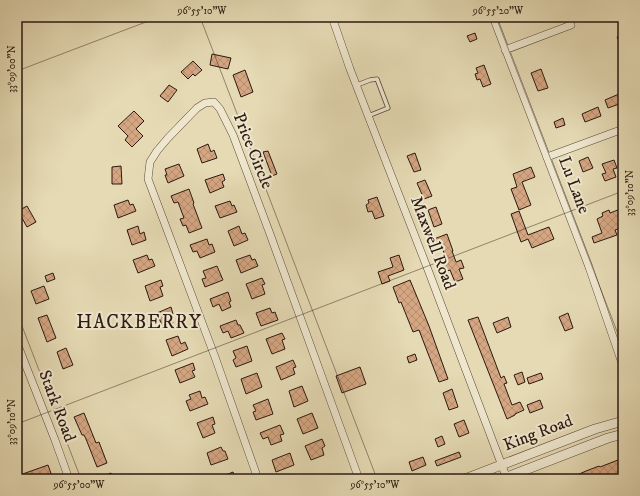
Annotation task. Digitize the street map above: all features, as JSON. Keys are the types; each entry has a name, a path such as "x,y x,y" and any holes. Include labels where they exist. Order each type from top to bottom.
{"street":[{"name":"Maxwell Road","path":"332,17 356,85 430,275 505,478"},
{"name":"Lu Lane","path":"493,17 589,267 623,366"},
{"path":"506,50 571,25"},
{"name":"Price Circle","path":"258,479 215,357 148,179 150,162 157,151 197,108 205,103 214,102 220,109 233,134 358,479"},
{"path":"547,157 623,129"},
{"name":"Stark Road","path":"17,343 69,479"},
{"name":"King Road","path":"465,479 595,429 623,421"},
{"name":"King Road","path":"505,478 608,438 623,434"}],"lane":[{"path":"356,85 377,79 383,93 388,108 368,116"}],"building":[{"path":"475,33 477,39 470,42 467,36"},
{"path":"623,33 623,49 617,37"},
{"path":"212,54 231,58 228,69 210,65"},
{"path":"193,61 202,70 195,76 193,74 188,79 181,72"},
{"path":"484,65 491,84 483,87 480,79 477,80 475,74 478,73 476,68"},
{"path":"541,69 548,88 538,91 531,73"},
{"path":"245,70 253,92 241,97 233,75"},
{"path":"169,85 177,90 168,102 160,96"},
{"path":"619,94 622,103 608,108 605,100"},
{"path":"598,107 601,116 585,122 582,114"},
{"path":"134,111 144,121 136,129 143,136 132,147 125,140 128,136 118,126"},
{"path":"563,118 565,125 556,128 554,122"},
{"path":"208,144 211,152 214,150 217,158 202,163 197,149"},
{"path":"268,151 277,174 272,176 263,152"},
{"path":"415,153 421,170 414,172 407,156"},
{"path":"588,157 593,168 583,172 579,161"},
{"path":"614,160 617,168 613,169 616,177 605,181 602,174 606,173 602,164"},
{"path":"179,164 184,176 168,183 165,175 167,175 165,169"},
{"path":"121,166 122,184 112,184 112,167"},
{"path":"531,167 535,177 522,182 531,205 519,210 511,189 517,187 513,174"},
{"path":"223,174 225,180 222,182 224,187 210,193 205,180"},
{"path":"425,180 432,196 424,199 417,183"},
{"path":"189,189 202,228 189,233 186,225 183,226 180,219 184,218 178,202 174,203 171,196"},
{"path":"377,197 384,216 375,219 372,211 368,212 366,205 369,203 368,200"},
{"path":"128,200 130,205 133,204 136,211 118,218 114,205"},
{"path":"230,201 232,206 234,205 237,212 220,218 215,206"},
{"path":"27,206 36,222 27,227 18,211"},
{"path":"436,207 442,224 434,227 428,210"},
{"path":"623,208 623,227 615,230 617,235 594,243 592,237 602,233 597,219 603,216 602,213 609,210 610,213"},
{"path":"519,211 528,235 549,227 554,239 532,248 528,239 521,242 511,214"},
{"path":"138,226 140,234 144,232 146,240 132,245 127,230"},
{"path":"239,226 242,234 245,233 248,240 234,246 228,231"},
{"path":"447,234 456,262 461,260 464,268 459,269 463,279 455,282 450,270 447,271 443,262 447,261 440,242 436,244 434,239"},
{"path":"207,239 209,245 212,244 215,252 200,258 197,251 193,252 190,245"},
{"path":"147,255 149,260 152,259 155,266 138,273 133,260"},
{"path":"250,255 252,260 255,259 258,266 241,273 236,260"},
{"path":"399,255 404,270 388,276 390,281 382,284 378,272 393,267 390,258"},
{"path":"217,266 223,280 205,287 202,279 206,278 203,271"},
{"path":"53,273 55,279 47,282 45,276"},
{"path":"262,278 265,284 262,285 265,294 252,299 246,284"},
{"path":"161,280 163,286 160,287 163,296 150,301 145,286"},
{"path":"410,280 429,326 448,379 439,382 419,330 413,332 401,302 399,303 393,287"},
{"path":"44,286 49,299 36,304 31,291"},
{"path":"228,292 231,307 222,311 219,304 213,307 210,299"},
{"path":"171,307 173,314 170,315 173,323 163,328 157,313"},
{"path":"270,308 272,313 275,312 278,320 261,326 256,313"},
{"path":"568,313 573,328 565,331 559,317"},
{"path":"47,315 56,338 47,342 38,318"},
{"path":"478,317 501,378 504,376 507,383 504,384 512,405 520,402 524,410 507,419 468,320"},
{"path":"508,317 511,327 497,333 493,323"},
{"path":"236,320 244,333 231,338 228,331 223,333 220,326"},
{"path":"282,333 285,339 282,340 285,349 272,354 266,339"},
{"path":"178,336 181,344 185,342 188,349 172,356 166,340"},
{"path":"247,346 252,361 236,367 233,360 236,358 233,351"},
{"path":"66,348 73,365 63,369 57,352"},
{"path":"415,354 417,360 409,363 407,357"},
{"path":"293,360 296,367 293,368 295,374 281,380 276,367"},
{"path":"193,363 195,370 192,371 195,377 180,383 175,370"},
{"path":"360,367 366,384 342,393 336,376"},
{"path":"522,372 525,382 518,385 514,375"},
{"path":"257,373 262,387 246,394 241,379"},
{"path":"541,373 543,379 529,384 527,378"},
{"path":"302,386 308,401 294,407 289,391"},
{"path":"452,389 458,407 449,410 443,393"},
{"path":"200,391 202,398 205,397 208,404 190,411 186,401 191,399 189,395"},
{"path":"268,399 273,414 256,420 253,412 256,411 253,405"},
{"path":"540,400 543,408 530,413 527,405"},
{"path":"84,413 96,443 99,442 107,463 97,467 86,439 84,435 82,435 74,417"},
{"path":"312,413 318,428 303,434 297,419"},
{"path":"213,417 215,424 212,425 215,433 203,438 197,423"},
{"path":"464,420 469,433 459,437 454,424"},
{"path":"280,425 284,434 280,435 282,441 271,445 268,437 263,439 260,433"},
{"path":"442,436 445,444 438,447 435,439"},
{"path":"322,439 325,446 322,448 324,455 311,460 305,446"},
{"path":"221,447 223,451 225,451 228,459 211,465 207,453"},
{"path":"459,452 461,457 437,466 435,461"},
{"path":"290,453 294,465 276,472 272,460"},
{"path":"423,457 426,465 412,471 409,462"},
{"path":"623,458 623,479 568,479 599,466 600,467"},
{"path":"48,465 53,479 17,479 17,476"},
{"path":"233,472 236,479 216,479"},
{"path":"111,473 114,479 96,479"}],"district":[{"name":"HACKBERRY","path":"139,322"}]}
